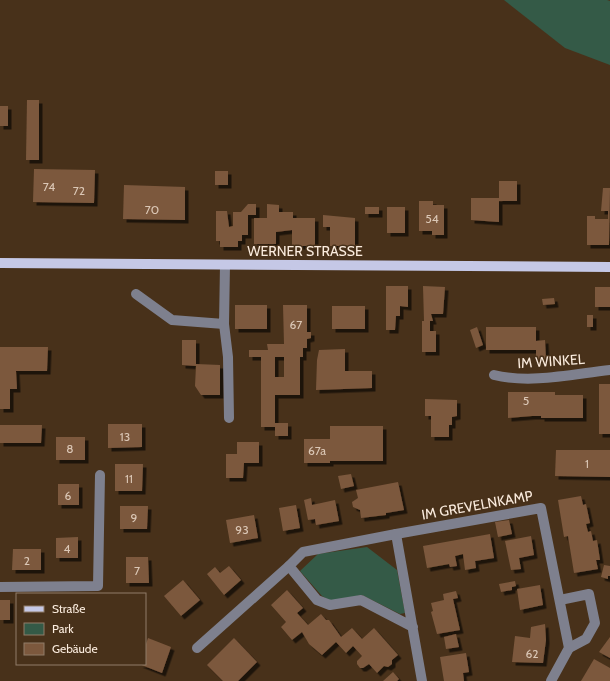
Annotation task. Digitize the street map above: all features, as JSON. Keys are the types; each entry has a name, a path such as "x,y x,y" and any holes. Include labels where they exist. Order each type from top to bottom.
{"main road":[{"name":"WERNER STRASSE","path":"0,264 610,267"}],"street":[{"path":"225,265 224,324 228,357 229,418"},
{"path":"136,294 172,320 224,324"},
{"name":"IM WINKEL","path":"494,374 508,378 549,377 610,370"},
{"path":"0,587 98,586 100,475"},
{"name":"IM GREVELNKAMP","path":"197,648 303,552 541,508 569,648"},
{"path":"396,534 422,681"},
{"path":"289,566 317,600 330,605 361,600 413,627"},
{"path":"551,681 569,648 586,639 595,623 589,594 560,600"}],"green space":[{"path":"504,0 610,1 610,65 565,48"},
{"path":"367,547 397,570 405,613 400,614 362,595 331,601 322,596 300,571 318,554"}],"building":[{"path":"27,100 39,100 39,160 26,160"},
{"path":"0,106 8,106 8,126 0,126"},
{"path":"34,169 95,170 94,203 33,202"},
{"path":"215,171 228,171 228,185 215,185"},
{"path":"499,181 517,181 517,201 499,201 499,222 471,220 471,198 499,198"},
{"path":"124,185 185,187 185,220 123,219"},
{"path":"603,188 610,188 609,245 587,245 587,216 595,216 595,219 608,219 608,211 601,211"},
{"path":"419,201 433,201 433,205 444,205 444,235 432,235 432,231 419,231"},
{"path":"248,204 256,204 256,215 248,215 248,235 242,235 242,241 238,241 238,247 220,247 220,241 216,241 216,211 227,211 229,227 233,226 233,212 241,212"},
{"path":"267,204 279,205 279,212 293,212 293,218 315,218 315,246 292,246 292,230 276,232 276,244 254,244 254,218 267,218"},
{"path":"365,207 379,207 379,214 365,214"},
{"path":"387,207 405,207 405,233 387,233"},
{"path":"323,215 355,218 355,246 330,246 330,227 323,227"},
{"path":"386,286 408,286 408,307 400,306 400,316 396,316 395,330 386,330"},
{"path":"423,286 445,287 443,314 431,314 433,321 430,321 430,331 436,331 436,352 422,352 422,321 424,321"},
{"path":"595,287 610,287 610,307 595,307"},
{"path":"554,298 555,304 543,305 542,299"},
{"path":"235,305 267,305 267,329 235,329"},
{"path":"283,305 307,305 307,332 311,332 311,338 307,339 307,348 303,348 303,357 300,357 300,395 275,395 275,423 288,423 288,436 275,436 275,427 261,427 261,357 249,357 249,350 268,350 267,344 284,344","holes":["275,357 284,357 284,377 275,377"]},
{"path":"332,306 365,306 365,329 332,329"},
{"path":"587,315 593,315 593,327 587,327"},
{"path":"477,327 483,345 476,348 470,330"},
{"path":"486,327 536,327 536,341 545,340 546,359 536,359 536,350 486,350"},
{"path":"182,340 196,340 196,364 220,365 220,395 201,395 195,386 196,366 182,365"},
{"path":"0,347 48,347 47,371 16,371 17,389 10,389 10,409 0,409"},
{"path":"345,349 345,371 372,371 372,388 316,390 317,360 319,350"},
{"path":"599,384 610,384 610,434 599,434"},
{"path":"508,392 555,392 555,395 583,395 583,418 541,418 541,416 532,416 508,418"},
{"path":"425,399 457,400 457,416 452,417 452,425 449,425 449,437 431,437 431,416 425,416"},
{"path":"108,424 142,424 142,447 108,448"},
{"path":"0,425 42,425 41,443 0,443"},
{"path":"330,426 383,426 383,461 330,461 330,463 304,463 304,439 330,439"},
{"path":"56,437 85,437 85,460 56,460"},
{"path":"237,442 259,442 259,463 244,463 243,478 226,478 226,454 237,454"},
{"path":"556,450 610,450 610,477 555,476"},
{"path":"115,464 143,464 142,491 115,491"},
{"path":"351,474 354,486 341,489 338,476"},
{"path":"398,482 404,510 386,513 386,515 361,518 360,510 353,507 352,502 358,498 356,490"},
{"path":"58,484 79,484 79,505 58,505"},
{"path":"581,496 583,505 586,504 590,523 586,524 588,532 591,531 593,541 597,540 600,560 596,560 598,569 574,573 568,536 564,537 558,500"},
{"path":"311,498 312,505 335,500 339,521 316,525 315,519 308,520 304,500"},
{"path":"296,505 300,528 283,531 279,508"},
{"path":"120,506 148,506 147,529 120,529"},
{"path":"254,515 258,538 230,543 226,520"},
{"path":"509,520 512,534 498,537 495,522"},
{"path":"490,534 494,558 475,561 476,568 465,570 463,554 455,556 457,566 450,567 449,564 427,568 423,546"},
{"path":"531,536 534,555 519,558 521,569 511,570 505,541"},
{"path":"78,537 78,558 56,558 56,538"},
{"path":"13,549 41,549 41,570 12,570"},
{"path":"126,557 148,557 149,583 126,583"},
{"path":"604,565 610,566 610,576 608,576 608,579 601,577"},
{"path":"229,566 241,580 224,595 207,574 215,567 220,573"},
{"path":"183,580 200,600 181,616 164,596"},
{"path":"515,581 516,586 512,587 512,590 501,592 499,584"},
{"path":"540,585 543,605 520,610 517,589"},
{"path":"287,590 303,608 297,613 308,625 321,614 326,620 329,620 341,637 352,628 362,639 374,628 398,655 392,660 392,664 388,667 384,666 377,673 369,664 363,668 360,668 357,661 362,656 353,646 346,653 336,642 322,655 309,644 302,632 292,640 281,627 286,622 271,605"},
{"path":"456,591 458,598 453,599 460,630 437,634 431,612 433,611 431,603 444,600 443,594"},
{"path":"0,600 10,600 10,620 0,620"},
{"path":"545,624 546,640 543,663 512,662 515,636 530,638 531,627"},
{"path":"456,634 459,647 446,649 444,637"},
{"path":"610,637 610,658 599,652"},
{"path":"148,638 171,647 162,673 142,665 146,665 146,644"},
{"path":"234,638 257,662 238,681 223,681 207,665"},
{"path":"466,653 469,672 463,673 464,681 444,681 440,657"},
{"path":"594,659 610,668 610,681 581,681"},
{"path":"393,672 399,679 397,681 383,681"}]}
